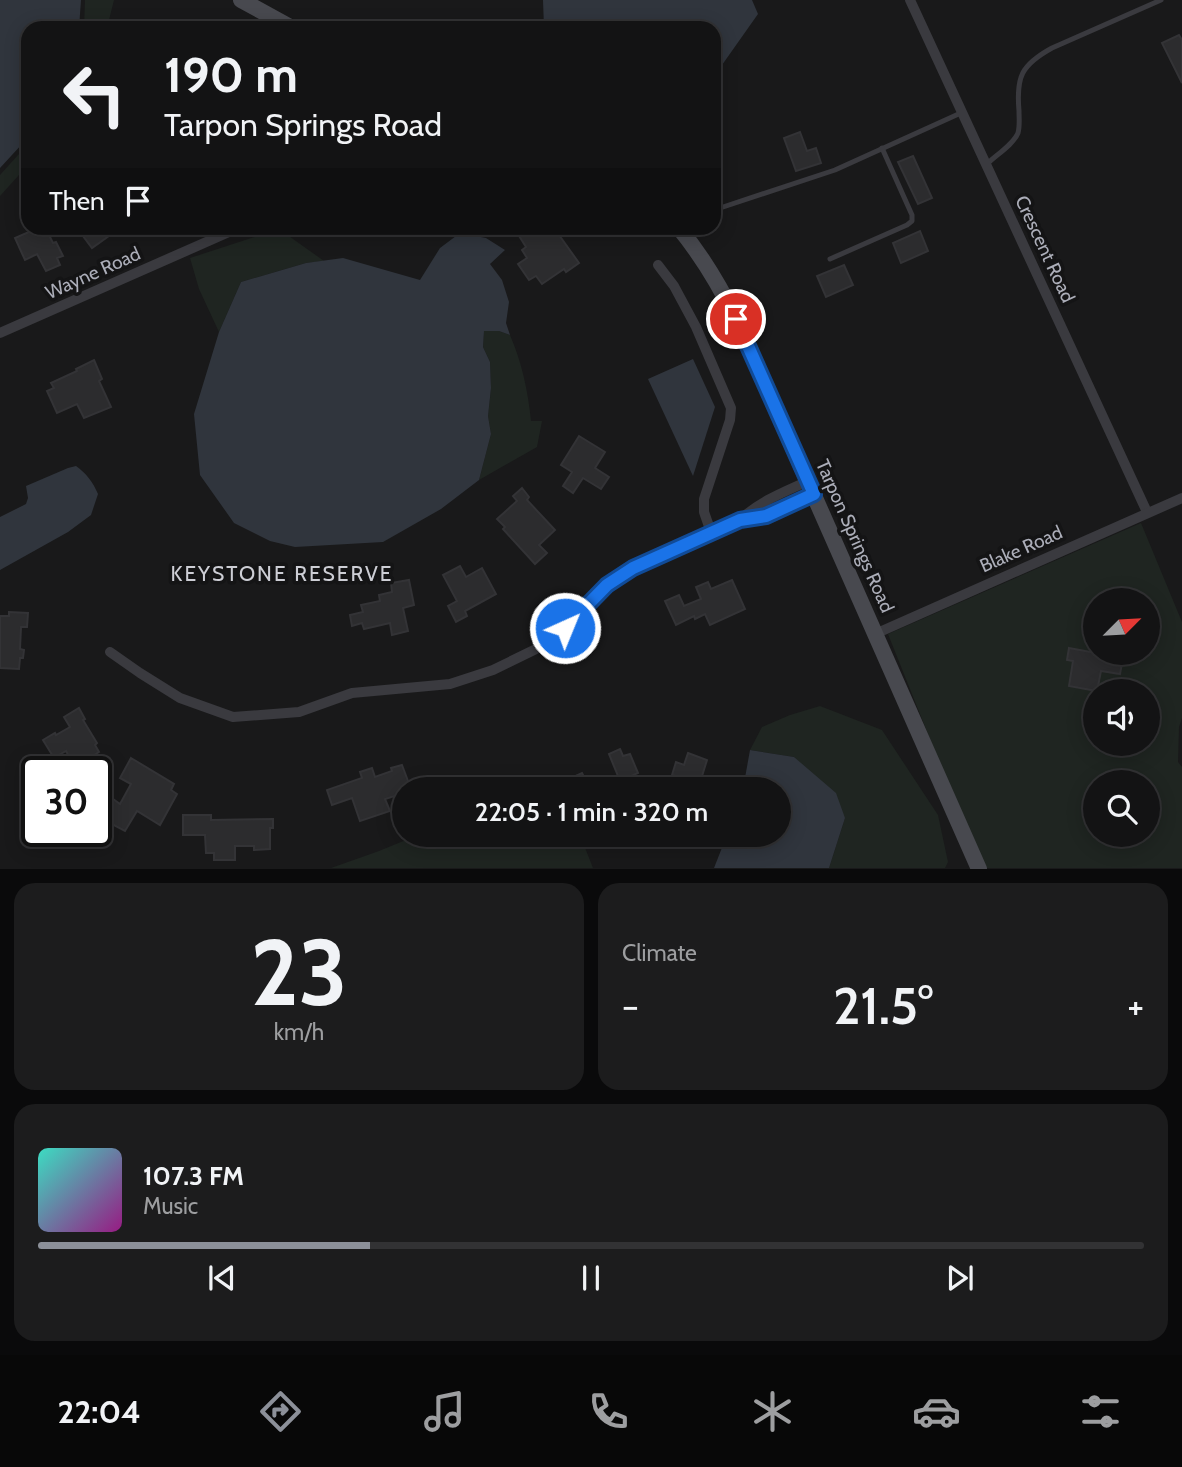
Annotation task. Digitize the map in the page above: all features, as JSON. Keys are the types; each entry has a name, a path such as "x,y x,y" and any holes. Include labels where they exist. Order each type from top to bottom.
{"main road":[{"path":"241,0 279,21"},
{"name":"Tarpon Springs Road","path":"685,235 718,282 736,319 979,869"}],"street":[{"name":"Crescent Road","path":"910,0 1147,512"},
{"name":"Wayne Road","path":"0,333 222,235"},
{"path":"658,265 686,307 731,408 730,420 704,499 704,512 711,532"},
{"path":"740,520 765,500 811,487"},
{"path":"110,652 180,698 233,717 299,712 352,693 450,684 494,670 536,649 565,628 618,577 649,559 740,520 772,514 811,487"},
{"name":"Blake Road","path":"876,634 1182,498"},
{"path":"765,500 772,514"}],"lane":[{"path":"987,164 1014,140 1019,131 1018,83 1028,64 1052,48 1161,0"},
{"path":"721,208 835,170 963,112"},
{"path":"830,258 912,221 912,215 882,148"}],"shaded area":[{"path":"0,0 81,0 80,21 21,21 21,145 0,168"},
{"path":"85,0 114,0 109,21 84,21"},
{"path":"543,0 752,0 758,14 721,66 721,21 544,21"},
{"path":"21,152 21,173 0,196 0,175"},
{"path":"261,235 287,235 324,261 306,263 241,282 219,332 199,289 190,258"},
{"path":"457,235 470,235 486,238 505,250 490,264 502,280 509,302 506,323 510,335 499,331 484,331 483,347 490,362 488,416 491,434 479,480 441,509 383,542 295,547 270,541 234,523 200,475 194,414 219,332 241,282 306,263 343,258 420,280 440,248"},
{"path":"484,331 499,331 510,335 524,377 531,421 542,421 537,447 479,480 491,434 488,416 490,362 483,347"},
{"path":"693,359 715,407 693,476 648,379"},
{"path":"76,466 89,478 98,494 91,515 68,532 0,570 0,517 26,504 26,486"},
{"path":"1141,523 1182,622 1182,718 1179,727 1178,762 1182,767 1182,868 986,868 950,789 888,634"},
{"path":"820,706 882,730 938,815 948,862 945,868 829,868 845,818 794,757 750,750 762,727"},
{"path":"750,750 794,757 836,793 845,818 829,868 714,868 722,847 791,847 791,777 745,777"},
{"path":"392,846 585,847 593,868 331,868"}],"building":[{"path":"1179,35 1182,40 1182,83 1162,43"},
{"path":"800,132 807,151 816,148 821,163 796,171 784,138"},
{"path":"913,156 932,198 918,204 898,162"},
{"path":"920,231 928,251 901,263 893,243"},
{"path":"22,235 49,235 63,256 57,258 60,265 46,271 37,254 25,260 15,238"},
{"path":"82,235 110,235 92,248"},
{"path":"518,235 559,235 579,263 566,272 564,269 542,284 536,276 529,280 518,264 527,258 522,250 526,247"},
{"path":"844,265 853,285 826,297 817,276"},
{"path":"94,360 102,379 99,381 111,407 84,418 77,404 57,413 47,391 54,388 51,383"},
{"path":"579,436 605,452 595,468 609,477 601,489 583,478 573,493 563,486 572,472 561,465"},
{"path":"522,488 529,497 527,500 555,530 539,545 547,553 535,564 497,519 517,501 513,496"},
{"path":"460,566 466,577 482,568 496,594 465,611 467,616 456,622 448,606 457,601 443,575"},
{"path":"409,580 414,605 403,608 408,631 392,635 390,623 364,629 362,623 352,626 350,615 363,612 361,605 380,601 379,595 392,592 391,583"},
{"path":"732,580 745,609 710,625 705,614 676,625 665,601 679,595 684,606 701,599 696,587 708,582 711,589"},
{"path":"9,612 28,613 27,627 21,627 20,649 24,650 19,669 0,668 0,616 9,616"},
{"path":"1069,648 1083,651 1083,665 1122,665 1120,674 1101,671 1099,679 1083,679 1083,688 1069,686 1073,661 1067,660"},
{"path":"79,708 99,752 93,756 69,756 66,751 53,756 43,740 70,727 64,717"},
{"path":"620,749 623,756 630,754 638,773 629,777 618,777 609,754"},
{"path":"688,753 707,760 702,777 672,775 676,762 684,765"},
{"path":"131,758 174,784 171,790 177,794 160,825 137,811 125,831 112,824 112,801 120,804 131,784 120,778"},
{"path":"402,765 406,777 392,777 392,797 385,799 390,811 360,821 352,798 332,805 327,790 362,778 360,772 372,768 375,777 392,771 391,768"},
{"path":"183,815 211,815 211,820 273,819 270,849 254,850 254,846 235,846 235,860 214,860 214,853 206,853 205,835 183,835"}],"district":[{"name":"KEYSTONE RESERVE","path":"282,573"}],"route":[{"path":"565,628 607,585 649,559 740,520 772,514 814,494 736,319"}]}
